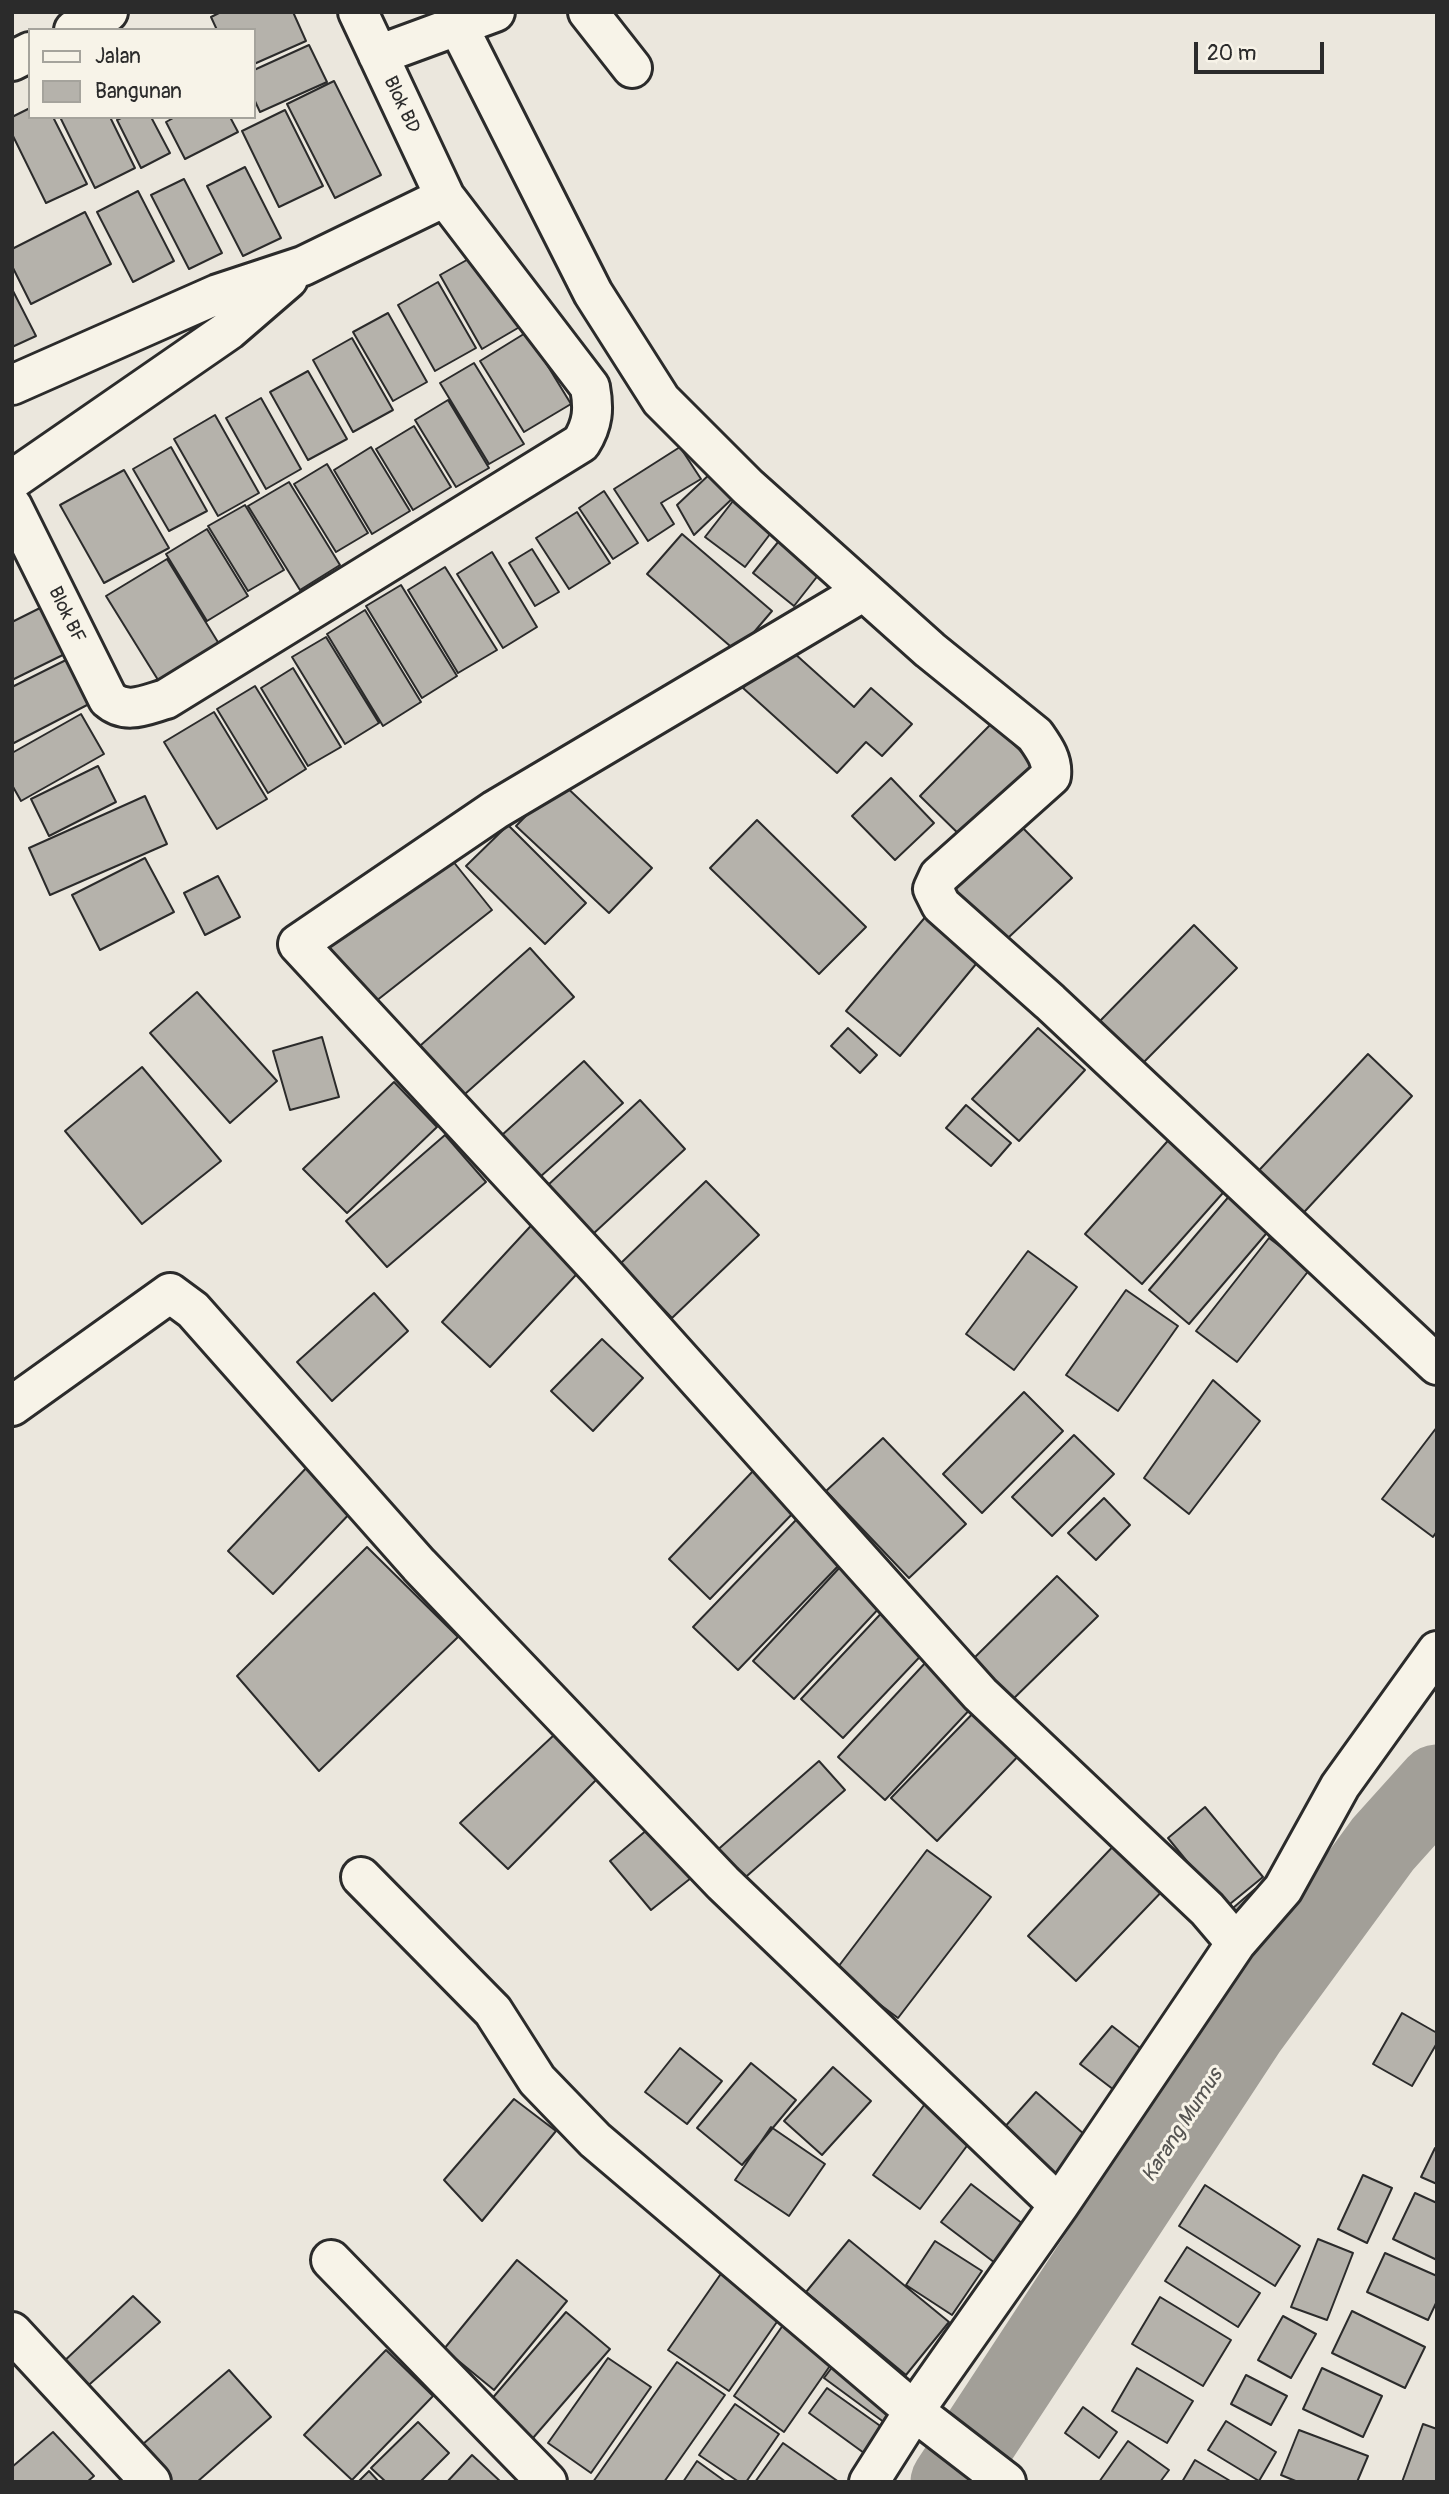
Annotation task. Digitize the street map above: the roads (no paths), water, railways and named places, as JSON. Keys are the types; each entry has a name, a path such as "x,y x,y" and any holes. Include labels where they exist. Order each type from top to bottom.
{"street":[{"path":"78,28 108,12"},
{"name":"Blok BD","path":"132,709 166,699 178,692 581,443 590,428 593,405 590,387 445,197 358,12"},
{"path":"588,12 632,68"},
{"path":"378,55 477,18 593,293 661,400 748,487 864,591 1035,735 1052,765 1051,776 939,876 933,889 941,905 1050,1002 1437,1365"},
{"path":"12,61 28,53"},
{"path":"12,385 218,294 303,266 445,197"},
{"path":"12,480 229,330 303,266"},
{"name":"Blok BF","path":"12,506 108,699 117,707 132,709"},
{"path":"864,591 495,810 298,944 600,1269 980,1694 1207,1909 1236,1943"},
{"path":"12,1406 170,1293 193,1310 419,1566 723,1883 1059,2205"},
{"path":"869,2482 918,2414 1236,1943 1283,1889 1340,1786 1437,1651"},
{"path":"361,1877 493,2011 537,2080 596,2140 918,2414 1006,2482"},
{"path":"331,2260 547,2482"},
{"path":"12,2332 151,2482"}],"waterway":[{"name":"Karang Mumus","path":"950,2482 1246,2031 1383,1844 1437,1784"}]}
